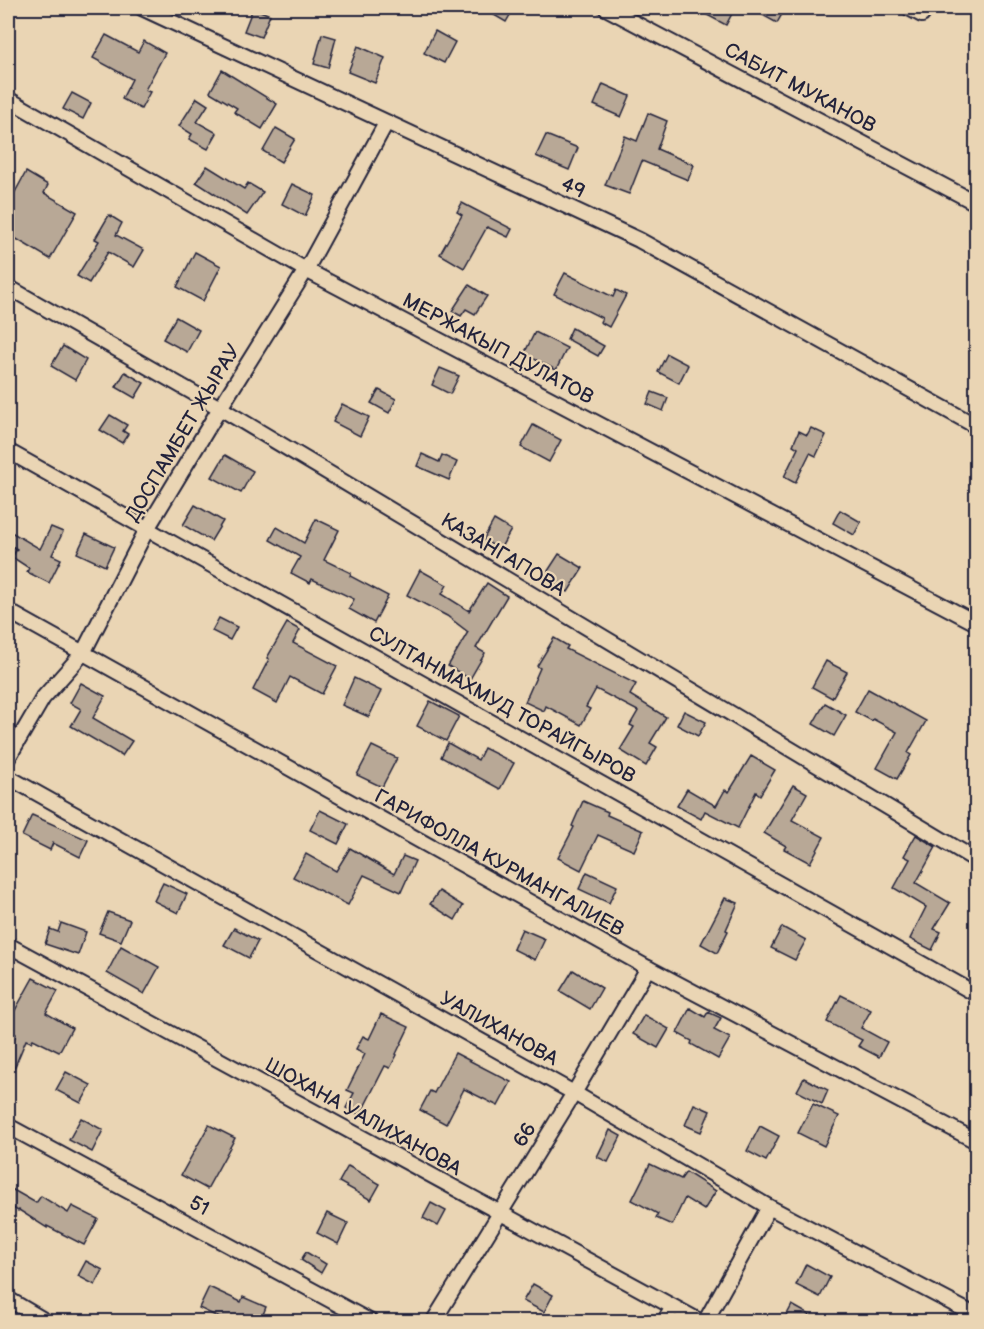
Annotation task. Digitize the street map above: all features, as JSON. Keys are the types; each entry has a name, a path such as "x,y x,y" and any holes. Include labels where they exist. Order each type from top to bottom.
{"street":[{"name":"САБИТ МУКАНОВ","path":"606,8 976,203"},
{"path":"909,8 922,15"},
{"name":"49","path":"150,9 386,123 639,240 976,426"},
{"name":"МЕРЖАКЫП ДУЛАТОВ","path":"8,99 306,270 976,623"},
{"name":"ДОСПАМБЕТ ЖЫРАУ","path":"8,758 43,698 83,653 147,529 306,270 386,123"},
{"name":"КАЗАНГАПОВА","path":"8,287 220,408 976,860"},
{"name":"СУЛТАНМАХМУД ТОРАЙГЫРОВ","path":"8,451 976,993"},
{"name":"ГАРИФОЛЛА КУРМАНГАЛИЕВ","path":"8,611 648,968 976,1141"},
{"name":"УАЛИХАНОВА","path":"8,777 574,1093 769,1207 973,1314"},
{"name":"ШОХАНА УАЛИХАНОВА","path":"8,945 703,1322 769,1207"},
{"name":"66","path":"433,1322 648,968"},
{"name":"51","path":"8,1126 371,1322"},
{"path":"8,1299 47,1322"},
{"path":"664,1322 673,1306"}],"building":[{"path":"253,8 270,15 261,37 244,31"},
{"path":"498,8 514,8 506,22 494,15"},
{"path":"694,8 735,8 726,25"},
{"path":"750,8 771,8 782,14 777,23"},
{"path":"435,31 455,42 444,63 424,53"},
{"path":"322,34 336,38 328,68 314,64"},
{"path":"106,35 138,52 144,41 165,53 145,90 150,92 141,109 122,99 132,79 93,58"},
{"path":"358,46 385,58 375,83 348,72"},
{"path":"222,70 277,104 262,129 234,112 237,108 210,92"},
{"path":"603,84 630,96 621,117 594,105"},
{"path":"72,93 91,103 83,119 63,109"},
{"path":"197,98 208,105 197,122 217,133 208,149 189,139 192,134 179,126"},
{"path":"648,113 667,121 657,149 694,165 688,180 642,161 629,194 605,185 625,136 637,141"},
{"path":"276,128 295,139 281,162 263,151"},
{"path":"546,135 578,148 569,170 536,156"},
{"path":"207,166 244,189 248,183 263,192 247,215 196,182"},
{"path":"26,172 48,185 44,193 77,212 50,259 8,234 8,205"},
{"path":"292,184 315,195 305,216 282,204"},
{"path":"462,203 512,229 508,237 487,227 464,268 440,254 462,215 457,212"},
{"path":"109,215 122,223 116,235 144,250 134,267 108,252 89,283 77,276 99,241 95,239"},
{"path":"195,252 221,266 203,301 177,287"},
{"path":"565,273 613,297 616,290 626,295 609,327 600,322 602,318 554,294"},
{"path":"469,285 487,296 475,314 466,309 461,316 452,311"},
{"path":"176,317 199,330 187,352 163,339"},
{"path":"572,328 604,346 598,356 567,339"},
{"path":"535,332 567,348 556,370 524,354"},
{"path":"63,346 86,360 75,380 51,366"},
{"path":"667,354 688,365 679,383 658,372"},
{"path":"440,368 459,376 450,394 432,385"},
{"path":"125,372 144,383 135,398 116,387"},
{"path":"379,390 396,399 389,413 371,403"},
{"path":"652,392 668,398 663,411 647,404"},
{"path":"342,404 369,417 360,436 333,422"},
{"path":"110,415 127,425 123,431 128,434 122,443 100,430"},
{"path":"533,425 561,440 549,462 521,447"},
{"path":"811,428 826,435 816,456 810,453 795,483 784,477 798,448 793,445 799,431 807,435"},
{"path":"422,454 439,462 442,455 457,462 449,480 417,466"},
{"path":"225,455 253,471 241,493 212,477"},
{"path":"195,505 223,521 211,541 183,525"},
{"path":"840,510 861,522 854,535 833,523"},
{"path":"316,519 339,530 324,560 351,573 350,576 388,596 374,623 349,609 354,599 312,579 310,583 291,573 300,557 270,540 277,527 304,543"},
{"path":"494,520 511,530 500,549 483,540"},
{"path":"51,527 63,532 52,555 61,559 49,583 27,572 29,568 12,557 17,549 8,544 8,530 40,549"},
{"path":"86,534 114,547 105,566 77,553"},
{"path":"559,554 583,568 568,592 544,577"},
{"path":"420,570 447,585 442,594 469,611 487,583 507,596 476,648 485,653 470,679 448,666 468,632 447,616 407,595"},
{"path":"219,618 237,627 230,640 212,631"},
{"path":"287,623 300,630 293,643 337,666 322,694 290,677 277,703 253,690 269,659 267,658"},
{"path":"554,638 568,646 566,649 636,684 630,695 666,717 650,743 657,747 646,766 620,750 634,727 630,725 638,711 596,689 586,707 590,709 581,725 546,706 544,711 525,702 540,668 537,666"},
{"path":"826,661 847,672 832,698 812,687"},
{"path":"354,678 381,691 369,717 342,705"},
{"path":"81,683 105,696 93,718 132,741 122,756 71,726 81,709 70,703"},
{"path":"868,689 926,721 897,779 877,768 897,732 855,712"},
{"path":"430,701 459,716 446,741 417,726"},
{"path":"825,703 846,715 834,736 813,724"},
{"path":"684,711 706,722 698,736 677,725"},
{"path":"448,743 478,760 484,748 514,763 500,789 441,757"},
{"path":"372,746 397,758 382,787 357,775"},
{"path":"751,756 775,770 760,795 756,792 738,828 705,811 701,819 677,806 687,789 716,806 725,790 729,792"},
{"path":"793,785 807,793 792,820 824,837 810,863 784,849 786,846 764,833"},
{"path":"583,801 643,831 634,851 598,835 581,870 558,858 574,827 572,826"},
{"path":"320,810 348,824 338,844 310,830"},
{"path":"32,815 88,840 80,857 53,843 50,850 22,836"},
{"path":"916,835 936,847 916,883 950,903 934,929 941,932 932,950 910,939 926,907 894,888 910,859 904,856"},
{"path":"350,848 394,874 403,856 415,861 401,892 364,875 348,905 293,877 306,854 336,871"},
{"path":"587,872 617,886 609,903 579,889"},
{"path":"163,883 187,894 178,913 154,901"},
{"path":"439,891 463,906 455,920 430,904"},
{"path":"725,898 738,903 717,953 701,944"},
{"path":"108,912 130,920 121,941 99,933"},
{"path":"61,923 86,932 78,955 45,944 50,929 58,932"},
{"path":"782,927 806,940 795,960 771,948"},
{"path":"234,928 258,941 249,958 224,945"},
{"path":"522,929 545,939 535,960 513,949"},
{"path":"121,946 159,967 144,994 107,973"},
{"path":"573,970 602,988 590,1009 560,991"},
{"path":"33,978 58,991 46,1013 72,1028 59,1052 33,1039 31,1042 26,1040 8,1083 8,1053 16,1034 8,1030 8,1023"},
{"path":"841,995 871,1010 861,1028 887,1042 879,1057 858,1046 862,1040 827,1022"},
{"path":"690,1008 705,1017 708,1012 721,1018 714,1030 730,1038 718,1059 677,1033"},
{"path":"381,1014 409,1027 390,1068 385,1066 360,1115 346,1108 354,1093 347,1090 365,1054 356,1049 363,1036 369,1039"},
{"path":"644,1015 669,1029 658,1048 633,1034"},
{"path":"455,1053 511,1082 498,1106 464,1089 446,1124 420,1110 430,1091 434,1093"},
{"path":"66,1072 91,1085 81,1103 56,1090"},
{"path":"804,1078 828,1090 822,1104 797,1091"},
{"path":"694,1104 710,1111 701,1132 685,1125"},
{"path":"813,1104 839,1116 824,1146 798,1133"},
{"path":"81,1118 103,1130 92,1152 69,1140"},
{"path":"209,1125 235,1138 207,1189 181,1175"},
{"path":"760,1126 779,1136 766,1161 747,1151"},
{"path":"610,1130 621,1136 608,1162 597,1157"},
{"path":"650,1164 681,1179 686,1172 716,1191 704,1210 685,1198 672,1225 656,1218 658,1214 632,1200"},
{"path":"348,1166 380,1184 371,1200 339,1182"},
{"path":"8,1187 36,1203 41,1196 68,1213 72,1206 98,1219 84,1245 47,1226 47,1228 8,1205"},
{"path":"431,1203 446,1211 438,1226 423,1218"},
{"path":"327,1213 348,1223 338,1244 317,1233"},
{"path":"306,1252 326,1264 321,1273 301,1260"},
{"path":"86,1261 103,1270 95,1285 78,1276"},
{"path":"806,1264 830,1277 820,1297 796,1285"},
{"path":"533,1284 553,1295 544,1312 523,1301"},
{"path":"209,1287 241,1302 243,1297 266,1307 260,1322 228,1322 199,1308"},
{"path":"792,1305 810,1315 806,1322 783,1322"}]}
